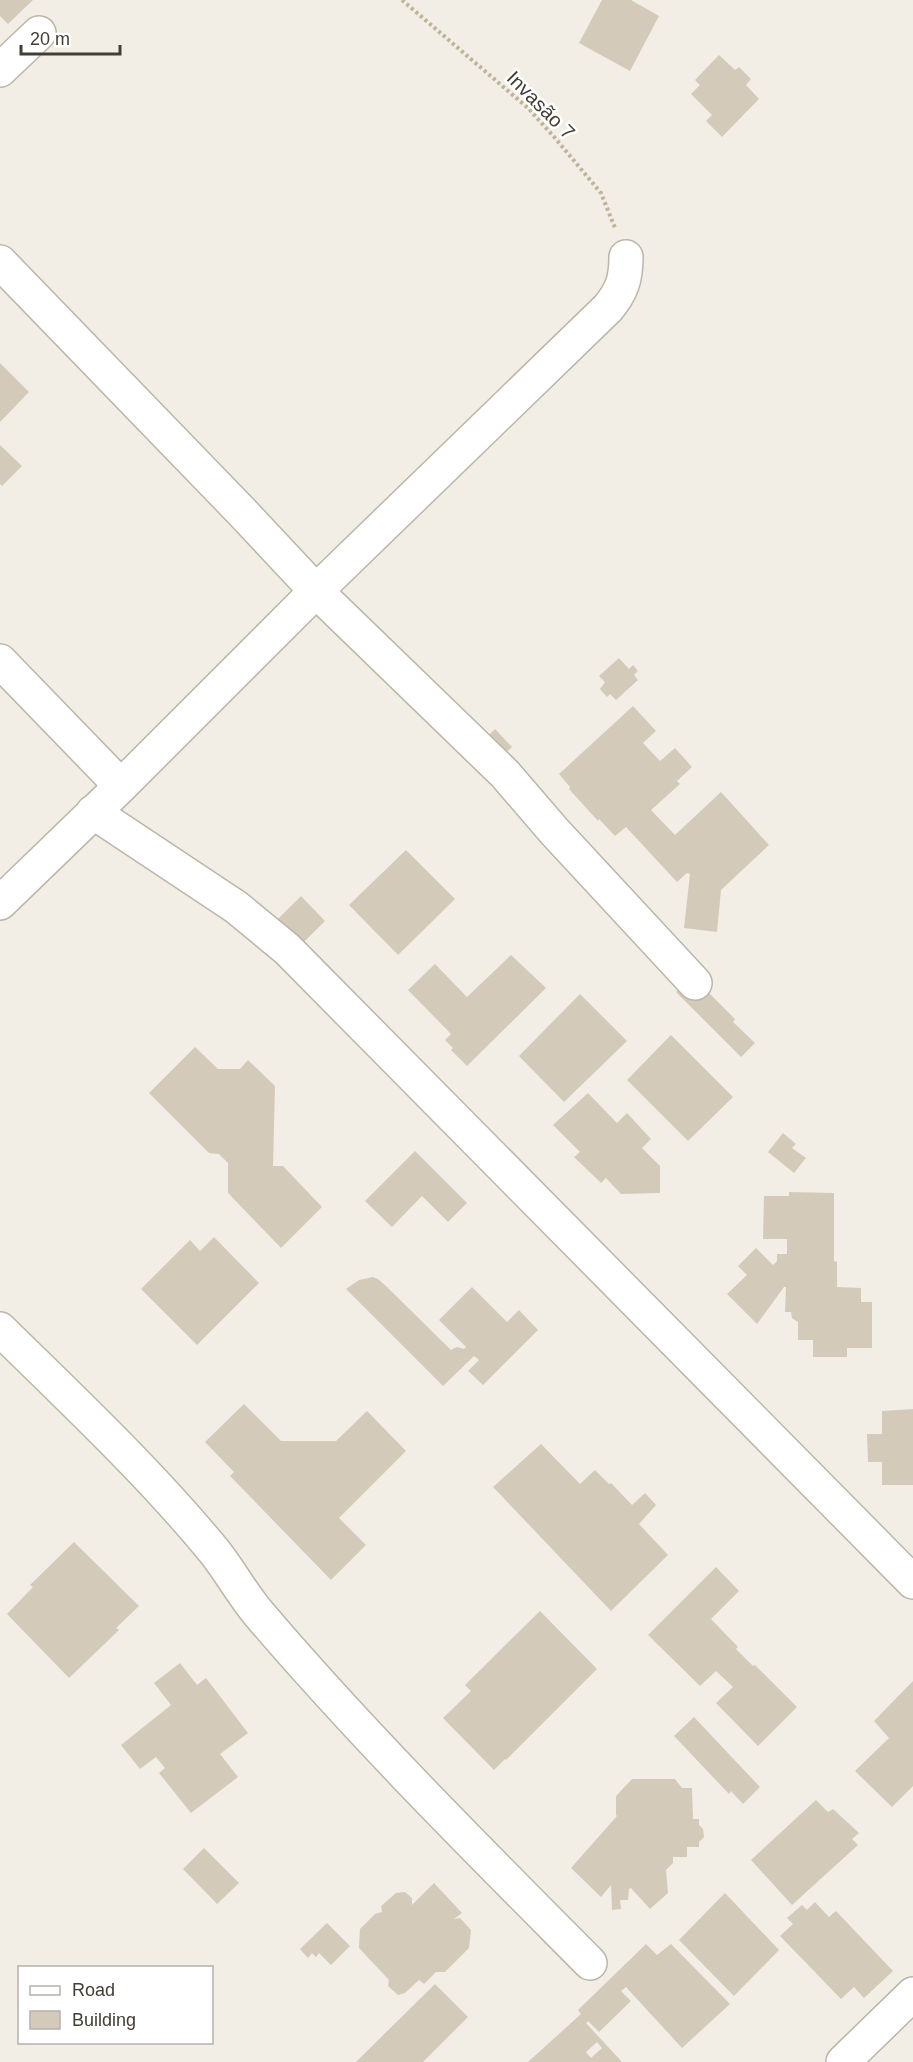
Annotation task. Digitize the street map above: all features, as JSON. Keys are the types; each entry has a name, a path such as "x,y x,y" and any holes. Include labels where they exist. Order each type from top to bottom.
{"street":[{"path":"0,70 39,33"},
{"path":"0,903 316,591 608,308 622,289 626,257"},
{"path":"0,262 316,591 505,774 554,831 694,983"},
{"path":"0,661 121,786"},
{"path":"93,812 236,907 287,949 913,1581"},
{"path":"0,1329 126,1455 187,1520 216,1553 257,1612 410,1781 590,1963"},
{"path":"843,2062 913,1994"}],"path":[{"name":"Invasão 7","path":"402,0 528,108 555,138 601,193 626,257"}],"building":[{"path":"0,0 33,0 8,24 0,16"},
{"path":"602,0 631,0 659,16 630,71 579,43"},
{"path":"719,55 735,70 739,67 751,79 746,85 759,99 722,137 706,121 712,115 691,94 700,85 695,80"},
{"path":"0,363 29,392 0,422"},
{"path":"0,445 22,466 2,486 0,484"},
{"path":"619,658 629,669 633,665 638,671 634,675 638,680 616,700 610,694 607,697 600,689 605,682 599,676"},
{"path":"633,706 656,731 643,743 660,761 675,748 692,767 677,781 680,784 651,810 675,835 721,792 769,845 721,890 717,932 684,928 690,874 687,873 677,882 626,827 615,836 569,789 570,787 559,774"},
{"path":"495,729 512,747 496,762 478,746"},
{"path":"406,850 455,899 398,955 349,905"},
{"path":"301,896 325,921 302,944 277,920"},
{"path":"511,955 546,988 467,1066 451,1050 453,1048 445,1040 451,1034 408,990 435,964 467,997"},
{"path":"692,976 735,1019 733,1022 755,1043 741,1057 676,992"},
{"path":"580,994 627,1041 564,1102 519,1056"},
{"path":"671,1035 733,1097 688,1141 627,1080"},
{"path":"195,1047 218,1069 240,1069 248,1060 275,1086 273,1166 283,1166 322,1207 281,1248 228,1193 228,1163 219,1154 209,1153 149,1093"},
{"path":"588,1093 617,1123 627,1113 651,1139 642,1148 660,1166 660,1193 621,1194 606,1178 601,1183 574,1157 580,1152 553,1125"},
{"path":"783,1133 796,1144 792,1148 806,1158 794,1173 768,1152"},
{"path":"415,1151 467,1203 448,1222 422,1196 392,1227 365,1201"},
{"path":"789,1192 834,1193 834,1261 837,1262 837,1287 861,1288 861,1302 872,1302 872,1348 847,1348 847,1357 813,1357 813,1340 798,1340 798,1322 792,1318 791,1312 785,1312 786,1287 757,1324 727,1294 747,1275 738,1266 756,1248 773,1265 777,1261 777,1254 787,1254 787,1239 763,1239 764,1196 789,1196"},
{"path":"214,1237 259,1283 197,1345 141,1289 190,1240 200,1251"},
{"path":"373,1277 387,1287 451,1350 466,1347 439,1320 472,1287 507,1322 519,1310 538,1330 483,1385 468,1371 479,1360 474,1356 443,1386 346,1289 359,1280"},
{"path":"244,1404 281,1441 336,1441 367,1411 406,1451 339,1518 366,1545 331,1580 230,1476 234,1472 205,1442"},
{"path":"913,1409 913,1485 882,1485 882,1462 868,1462 867,1434 882,1434 882,1411"},
{"path":"541,1444 580,1484 595,1470 632,1505 645,1493 656,1505 639,1524 668,1555 611,1611 493,1487"},
{"path":"74,1542 139,1606 116,1628 119,1630 69,1678 7,1614 33,1587 30,1585"},
{"path":"716,1567 739,1591 711,1619 738,1647 736,1649 797,1707 758,1746 716,1703 733,1687 716,1671 700,1686 648,1635"},
{"path":"540,1611 597,1669 494,1770 443,1718 471,1691 465,1685"},
{"path":"180,1663 197,1685 206,1678 248,1733 220,1754 238,1777 191,1813 159,1773 165,1768 156,1757 140,1769 121,1745 171,1705 154,1683"},
{"path":"913,1681 913,1786 892,1807 855,1771 889,1738 874,1721"},
{"path":"694,1717 760,1787 743,1804 731,1791 729,1794 674,1736"},
{"path":"632,1779 675,1779 682,1788 692,1788 693,1819 699,1819 704,1837 699,1842 699,1847 687,1847 687,1857 673,1857 673,1863 666,1870 668,1893 650,1909 631,1888 628,1900 620,1900 621,1909 612,1910 611,1885 601,1897 571,1868 617,1816 616,1796"},
{"path":"816,1800 828,1812 833,1809 859,1833 852,1839 858,1845 792,1905 751,1860"},
{"path":"204,1848 239,1883 217,1904 183,1869"},
{"path":"434,1883 462,1913 454,1919 460,1918 471,1930 469,1948 445,1972 436,1972 424,1984 419,1980 405,1993 398,1995 388,1986 389,1980 359,1948 360,1929 375,1914 382,1912 381,1906 396,1893 405,1892 412,1898 412,1905"},
{"path":"725,1893 779,1950 734,1996 679,1940"},
{"path":"815,1902 829,1917 836,1911 893,1971 864,1998 854,1987 841,1999 780,1936 793,1924 787,1918 802,1905 807,1910"},
{"path":"327,1923 350,1946 331,1965 319,1953 316,1957 312,1953 308,1958 300,1949"},
{"path":"646,1944 657,1955 671,1944 730,2004 682,2048 626,1987 621,1991 631,2001 599,2032 588,2021 586,2023 622,2062 528,2062 581,2014 578,2010","holes":["597,2042 602,2048 591,2058 586,2052"]},
{"path":"435,1984 468,2017 423,2062 356,2062"}]}
